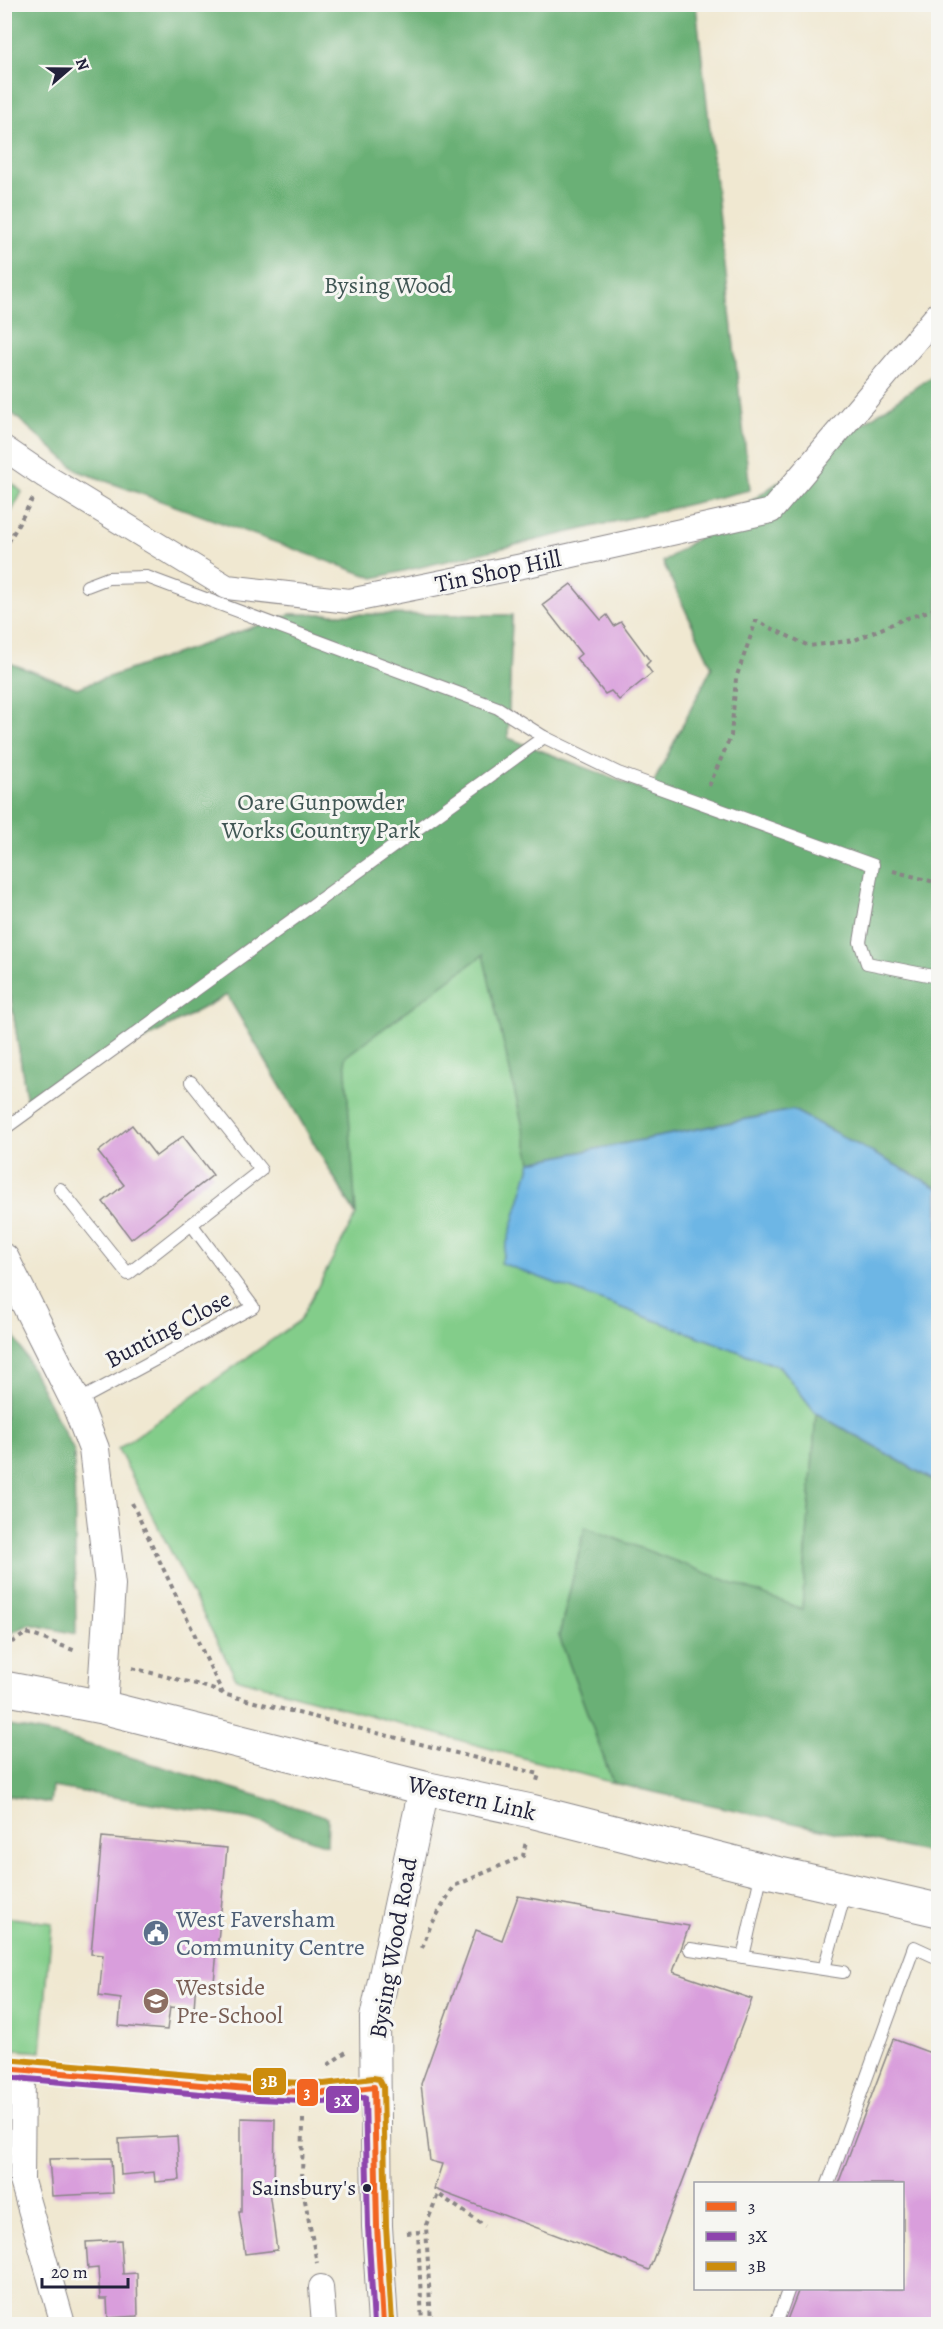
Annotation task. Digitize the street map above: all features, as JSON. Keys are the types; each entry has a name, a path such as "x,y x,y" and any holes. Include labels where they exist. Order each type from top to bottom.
{"main road":[{"name":"Western Link","path":"4,1688 102,1707 424,1788 531,1811 763,1870 939,1910"}],"street":[{"name":"Tin Shop Hill","path":"4,448 45,476 227,587 349,601 532,564 771,511 939,314"},
{"path":"4,1259 76,1402 94,1449 110,1586 102,1707"},
{"name":"Bysing Wood Road","path":"382,2325 377,2226 375,2018 424,1788"},
{"path":"63,2325 22,2181 14,2069 259,2091 324,2093 374,2087"},
{"path":"321,2287 324,2325"}],"lane":[{"path":"87,586 108,578 147,577 498,708 544,737 618,773 873,865 860,942 867,963 939,977"},
{"path":"4,1129 544,737"},
{"path":"60,1189 128,1275 261,1170 191,1082"},
{"name":"Bunting Close","path":"76,1402 253,1307 192,1225"},
{"path":"742,1957 763,1870"},
{"path":"824,1970 846,1889"},
{"path":"829,2182 914,1947 939,1958"},
{"path":"690,1948 843,1972"},
{"path":"776,2325 789,2290"}],"path":[{"path":"4,550 45,476"},
{"path":"701,803 731,736 736,678 756,621 809,646 855,640 904,619 939,608"},
{"path":"873,865 939,883"},
{"path":"130,1501 223,1694 539,1774 523,1856 454,1886"},
{"path":"321,2287 302,2185 302,2092 307,2074 331,2063 351,2049"},
{"path":"430,2325 426,2225 438,2194 485,2226"},
{"path":"400,2233 418,2232 422,2325"}],"green space":[{"name":"Bysing Wood","path":"5,4 696,5 750,490 374,578 78,471 5,407"},
{"name":"Oare Gunpowder Works Country Park","path":"938,372 938,1188 793,1110 501,1262 780,1367 816,1413 802,1610 585,1528 559,1636 613,1783 236,1678 118,1449 300,1320 356,1215 227,995 27,1102 5,960 4,661 77,688 291,614 512,615 508,738 649,792 712,667 663,562"},
{"name":"Oare Gunpowder Works Country Park","path":"938,372 938,1188 793,1110 531,1162 483,955 345,1057 356,1215 227,995 27,1102 5,960 4,661 77,688 291,614 512,615 508,738 649,792 712,667 663,562"},
{"path":"5,477 22,492 5,524"},
{"path":"5,1317 74,1451 76,1634 30,1624 5,1636"},
{"path":"816,1413 938,1483 938,1855 613,1783 559,1636 585,1527 802,1609"},
{"path":"4,1725 57,1735 328,1817 327,1845 251,1819 52,1787 50,1803 5,1795"},
{"path":"4,1917 52,1923 41,2052 5,2049"}],"water":[{"path":"793,1110 938,1188 938,1483 816,1413 780,1367 501,1263 531,1162"}],"building":[{"path":"571,584 601,620 607,615 614,626 621,622 650,661 646,665 652,673 619,700 611,691 605,694 576,658 581,654 543,605"},
{"path":"132,1125 156,1156 183,1136 213,1175 131,1239 103,1202 124,1185 98,1152"},
{"name":"West Faversham Community Centre","path":"102,1837 227,1848 214,1982 196,1980 194,2009 170,2007 167,2030 119,2026 121,1999 99,1996 103,1955 91,1954"},
{"path":"518,1896 689,1926 673,1972 752,1999 649,2270 434,2189 442,2164 430,2161 421,2084 476,1930 502,1940"},
{"path":"893,2039 939,2056 939,2325 785,2325 799,2290 904,2290 904,2182 839,2182"},
{"path":"241,2118 275,2119 274,2191 269,2191 277,2250 245,2254 239,2212 241,2212"},
{"path":"177,2136 180,2180 155,2182 154,2172 121,2175 119,2139"},
{"path":"111,2158 113,2193 52,2196 49,2159"},
{"path":"121,2240 123,2274 137,2273 138,2316 108,2318 107,2299 100,2299 98,2268 88,2269 86,2242"}],"transit line":[{"name":"3B","path":"5,2059 260,2081 324,2084 379,2079 383,2087 386,2226 392,2323"},
{"name":"3","path":"4,2068 259,2090 324,2093 374,2087 377,2226 383,2324"},
{"name":"3X","path":"4,2077 259,2099 324,2102 365,2097 368,2226 374,2324"}],"place":[{"name":"West Faversham Community Centre","path":"156,1933"},
{"name":"Westside Pre-School","path":"156,2001"},
{"name":"Sainsbury's","path":"367,2188"}]}
